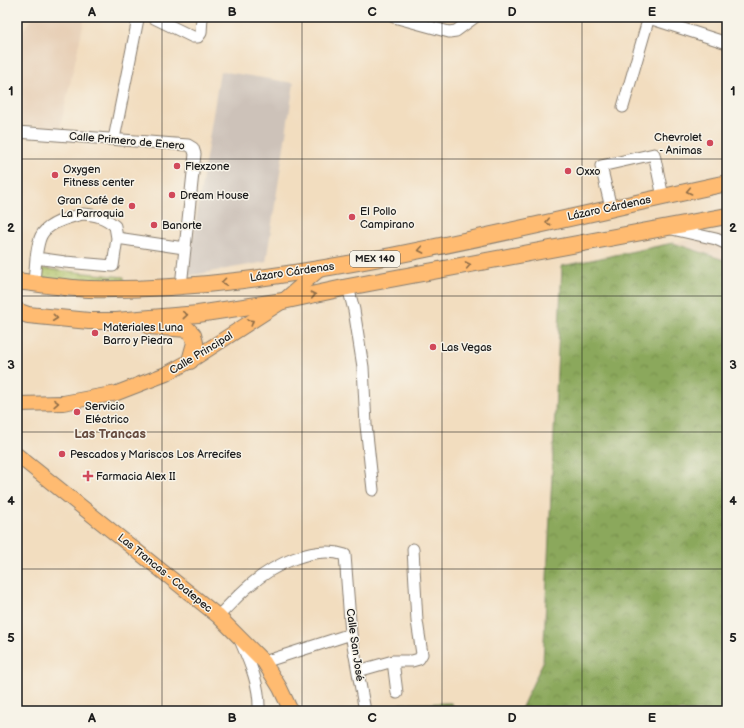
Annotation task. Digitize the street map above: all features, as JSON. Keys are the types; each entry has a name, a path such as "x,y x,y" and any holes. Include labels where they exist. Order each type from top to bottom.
{"highway":[{"name":"Lázaro Cárdenas","path":"17,281 87,289 135,288 211,283 320,269 467,241 663,196 727,183"},
{"name":"MEX 140","path":"17,311 28,314 88,321 116,321 198,314 283,301 348,287 727,216"},
{"path":"116,321 130,325 187,329 194,335 195,343 190,361"}],"main road":[{"name":"Calle Principal","path":"17,404 63,403 117,393 166,374 190,361 283,301 320,269"},
{"name":"Las Trancas - Coatepec","path":"17,455 218,616 264,662 280,688 291,711"}],"street":[{"path":"114,139 138,19 140,17"},
{"path":"152,17 193,37 198,37 201,33 202,17"},
{"path":"394,17 449,32 456,31 475,17"},
{"path":"623,107 649,17 727,43"},
{"name":"Calle Primero de Enero","path":"17,132 188,145 193,148 195,154 181,286"},
{"path":"611,208 601,166 654,154 663,196"},
{"path":"34,283 36,258 41,235 52,225 70,217 83,214 96,215 106,218 115,226 117,238 113,266 36,258"},
{"path":"668,228 716,238 727,244"},
{"path":"117,238 184,248"},
{"path":"348,287 354,310 363,367 366,425 373,490"},
{"path":"358,671 393,661 412,661 419,659 422,654 417,621 413,549"},
{"name":"Calle San José","path":"218,616 250,586 278,566 313,553 335,552 345,555 351,634 365,711"},
{"path":"264,662 351,634"},
{"path":"238,635 254,672 260,698 259,711"},
{"path":"393,661 397,693"}],"shaded area":[{"path":"33,17 85,17 60,128 17,124 17,38"},
{"path":"220,71 294,83 266,262 187,276"},
{"path":"727,232 727,261 673,243"}],"green space":[{"path":"673,243 727,261 727,711 520,711 543,662 562,266"},
{"path":"38,268 124,277 124,285 37,278"},
{"path":"451,703 457,711 400,711 399,704"}],"place":[{"name":"Chevrolet - Animas","path":"710,143"},
{"name":"Flexzone","path":"177,166"},
{"name":"Oxxo","path":"568,171"},
{"name":"Oxygen Fitness center","path":"55,175"},
{"name":"Dream House","path":"172,195"},
{"name":"Gran Café de La Parroquia","path":"132,206"},
{"name":"El Pollo Campirano","path":"352,217"},
{"name":"Banorte","path":"154,225"},
{"name":"Materiales Luna Barro y Piedra","path":"95,333"},
{"name":"Las Vegas","path":"433,347"},
{"name":"Servicio Eléctrico","path":"77,412"},
{"name":"Pescados y Mariscos Los Arrecifes","path":"62,454"},
{"name":"Farmacia Alex II","path":"88,476"}],"district":[{"name":"Las Trancas","path":"110,434"}]}
